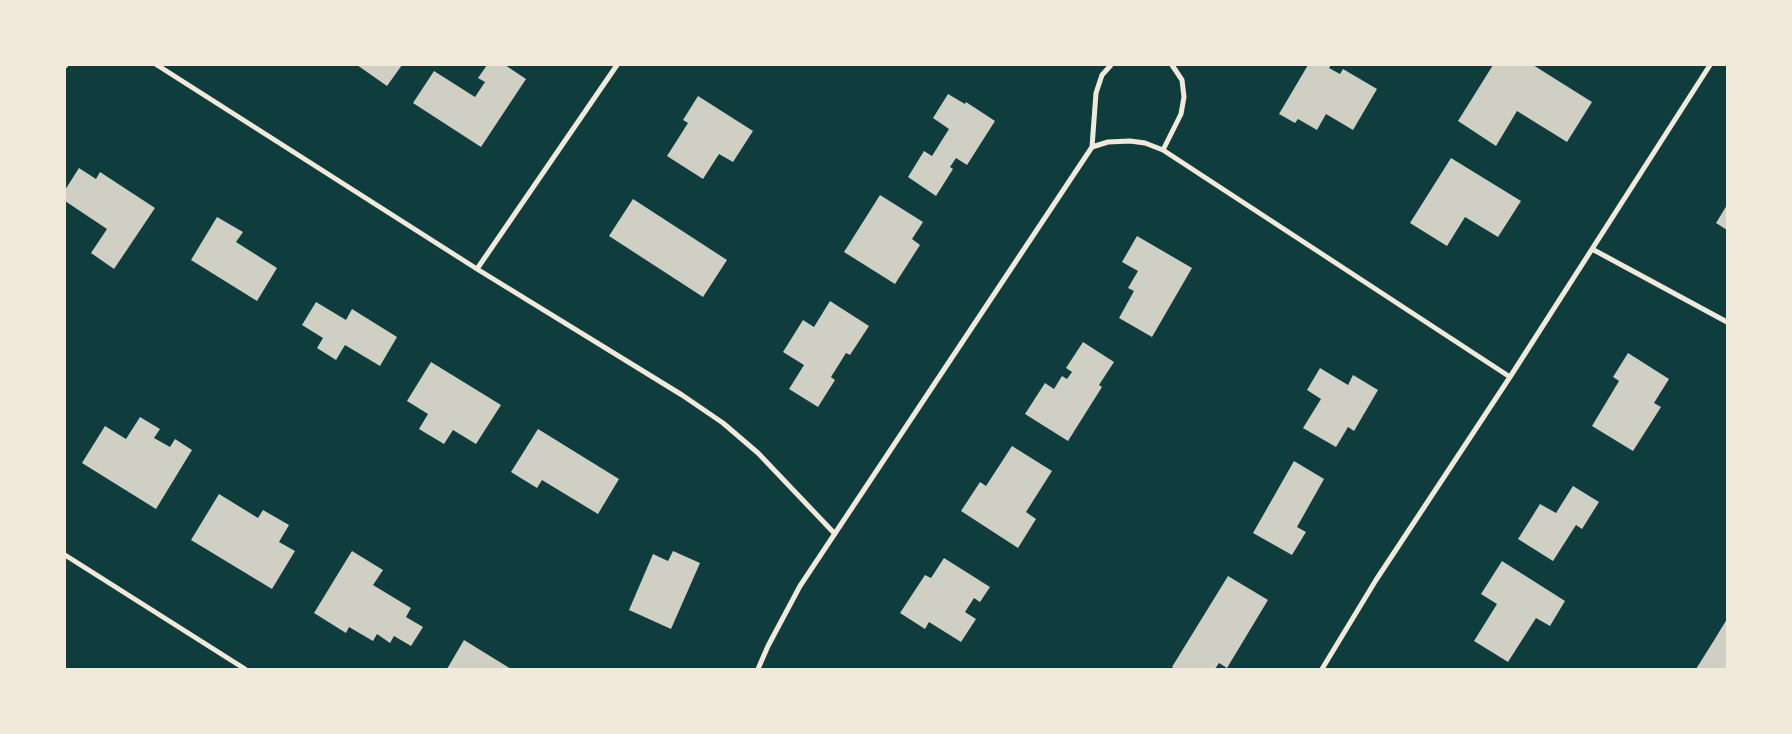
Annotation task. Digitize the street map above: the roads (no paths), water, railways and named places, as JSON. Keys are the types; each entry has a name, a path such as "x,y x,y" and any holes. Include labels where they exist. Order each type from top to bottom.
{"street":[{"path":"157,65 477,269 682,395 723,423 758,454 835,534"},
{"path":"477,269 617,65"},
{"path":"758,669 800,586 1092,147 1096,93 1102,75 1111,65"},
{"path":"1163,150 1182,114 1184,96 1182,80 1172,65"},
{"path":"1322,669 1376,580 1710,65"},
{"path":"1092,147 1108,142 1130,140 1163,150 1510,376"},
{"path":"1592,249 1727,322"},
{"path":"65,555 244,669"}]}
